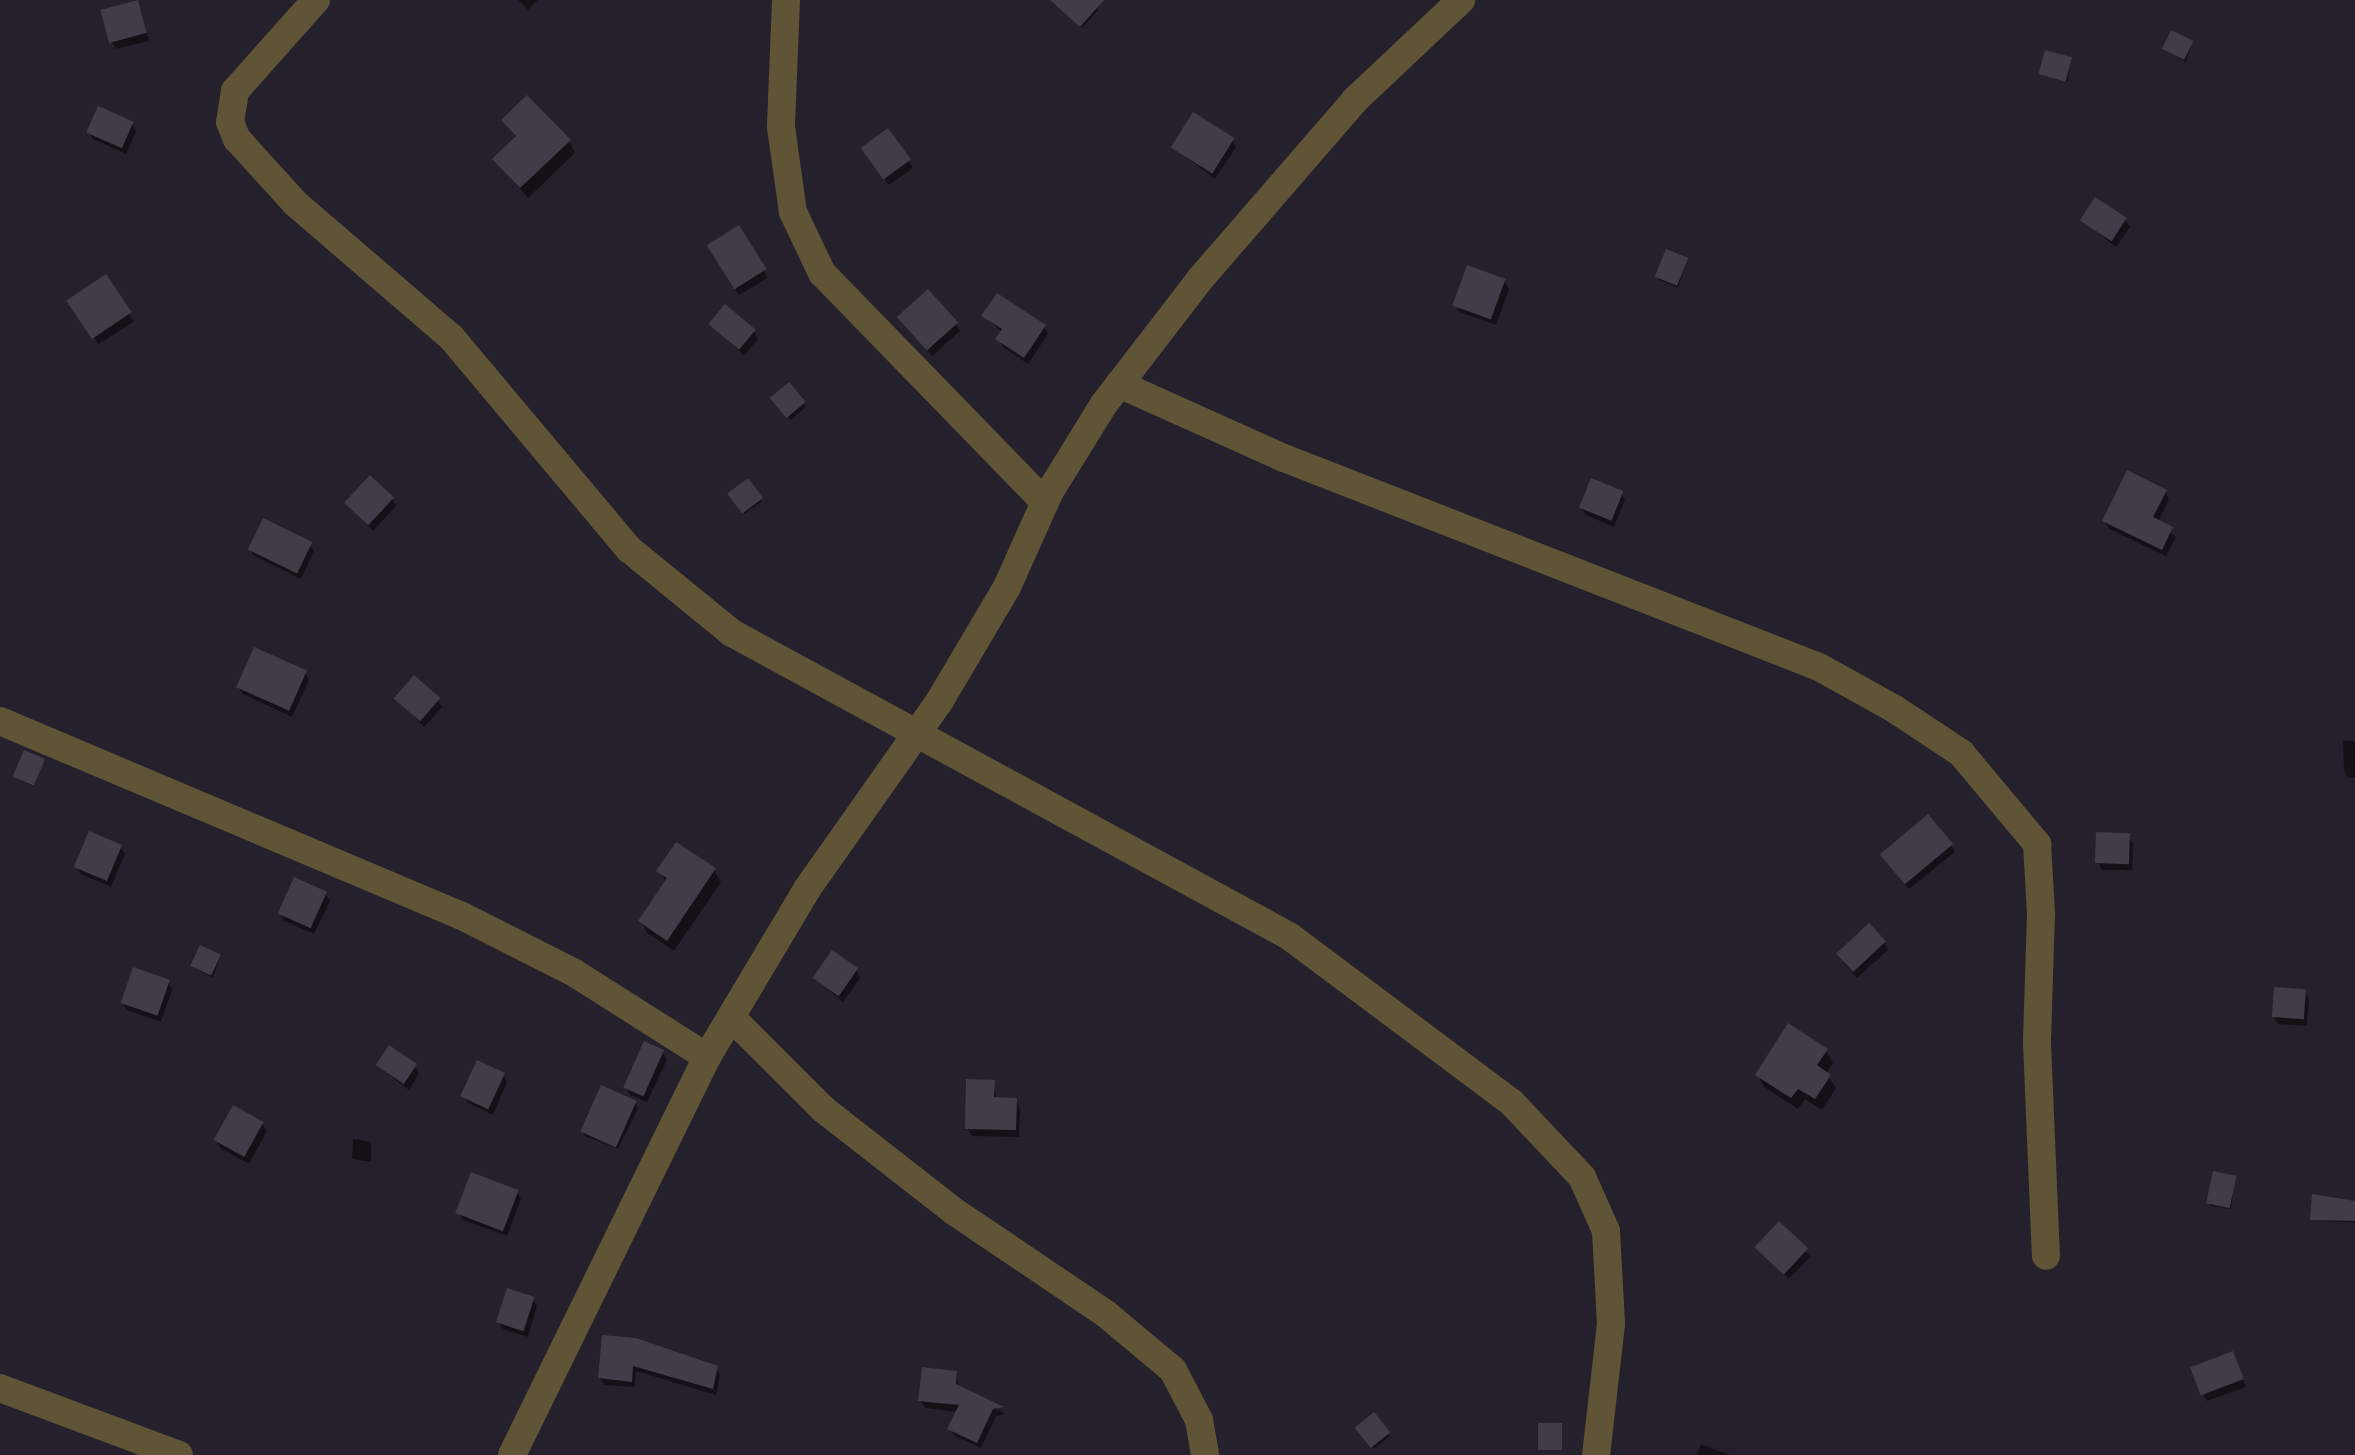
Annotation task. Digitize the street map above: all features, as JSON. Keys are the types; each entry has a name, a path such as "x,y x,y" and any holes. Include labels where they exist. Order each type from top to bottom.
{"street":[{"path":"316,0 235,91 230,122 237,139 295,203 451,337 629,549 732,633 915,736 1289,936 1512,1103 1582,1176 1606,1231 1611,1324 1596,1455"},
{"path":"786,0 781,127 793,212 822,272 1045,502"},
{"path":"512,1455 706,1058 807,889 915,736 1007,588 1045,502 1119,384 1201,278 1355,100 1461,0"},
{"path":"1119,384 1284,458 1819,668 1893,708 1962,753 2037,844 2041,913 2037,1043 2046,1256"},
{"path":"0,720 460,915 573,972 706,1058"},
{"path":"732,1018 823,1108 955,1212 1106,1314 1173,1370 1199,1420 1205,1455"},
{"path":"0,1388 179,1455"}],"building":[{"path":"138,0 147,33 109,43 100,10"},
{"path":"1050,0 1104,0 1080,27"},
{"path":"2171,30 2193,41 2184,60 2162,49"},
{"path":"2045,50 2072,57 2066,81 2039,74"},
{"path":"527,95 571,140 520,188 492,159 516,136 501,120"},
{"path":"98,106 134,122 122,148 86,132"},
{"path":"1193,112 1235,138 1212,174 1171,148"},
{"path":"888,128 911,160 883,180 860,148"},
{"path":"2095,197 2127,218 2112,241 2080,220"},
{"path":"739,225 767,269 734,289 707,245"},
{"path":"1666,249 1688,258 1677,286 1655,277"},
{"path":"1467,265 1506,279 1491,319 1452,305"},
{"path":"106,274 132,312 92,339 66,301"},
{"path":"928,289 958,322 927,351 897,317"},
{"path":"997,293 1046,325 1024,358 995,339 1002,329 981,316"},
{"path":"725,304 756,330 739,350 708,324"},
{"path":"789,382 806,402 787,418 770,398"},
{"path":"2127,470 2167,490 2153,517 2173,527 2162,550 2102,521"},
{"path":"370,475 394,498 368,525 344,503"},
{"path":"748,478 763,498 742,514 727,494"},
{"path":"1591,478 1623,491 1611,521 1579,508"},
{"path":"263,518 312,542 297,574 248,549"},
{"path":"254,647 307,671 289,711 236,687"},
{"path":"414,675 440,698 420,721 394,698"},
{"path":"24,750 45,759 34,786 13,777"},
{"path":"1928,814 1953,844 1905,884 1880,854"},
{"path":"89,831 122,845 107,881 74,867"},
{"path":"2096,832 2130,833 2129,864 2095,863"},
{"path":"676,842 716,868 667,941 638,921 667,878 656,871"},
{"path":"294,877 327,892 311,928 278,914"},
{"path":"1869,923 1886,941 1853,972 1836,954"},
{"path":"200,945 221,955 211,976 190,966"},
{"path":"832,950 858,968 839,996 812,978"},
{"path":"133,967 170,980 158,1016 121,1003"},
{"path":"2274,987 2306,989 2304,1019 2272,1017"},
{"path":"1788,1023 1828,1049 1817,1065 1831,1075 1815,1099 1798,1089 1791,1098 1755,1075"},
{"path":"644,1041 664,1050 643,1097 623,1088"},
{"path":"389,1045 417,1064 404,1084 376,1065"},
{"path":"477,1060 505,1073 488,1109 460,1096"},
{"path":"966,1079 995,1080 994,1097 1017,1098 1016,1130 965,1129"},
{"path":"601,1085 637,1101 616,1147 580,1132"},
{"path":"233,1105 264,1122 244,1157 214,1140"},
{"path":"2213,1171 2236,1176 2230,1208 2206,1203"},
{"path":"471,1172 519,1190 503,1231 455,1213"},
{"path":"2312,1194 2355,1201 2355,1221 2310,1220"},
{"path":"1779,1221 1808,1248 1784,1275 1754,1247"},
{"path":"507,1288 535,1297 523,1331 496,1322"},
{"path":"602,1335 636,1338 718,1366 713,1389 633,1366 632,1382 598,1378"},
{"path":"2233,1351 2244,1379 2201,1395 2190,1367"},
{"path":"922,1367 957,1371 956,1384 1004,1407 993,1409 977,1443 947,1429 959,1405 918,1401"},
{"path":"1374,1412 1390,1432 1371,1448 1355,1428"},
{"path":"1538,1423 1562,1423 1562,1450 1538,1450"}]}
